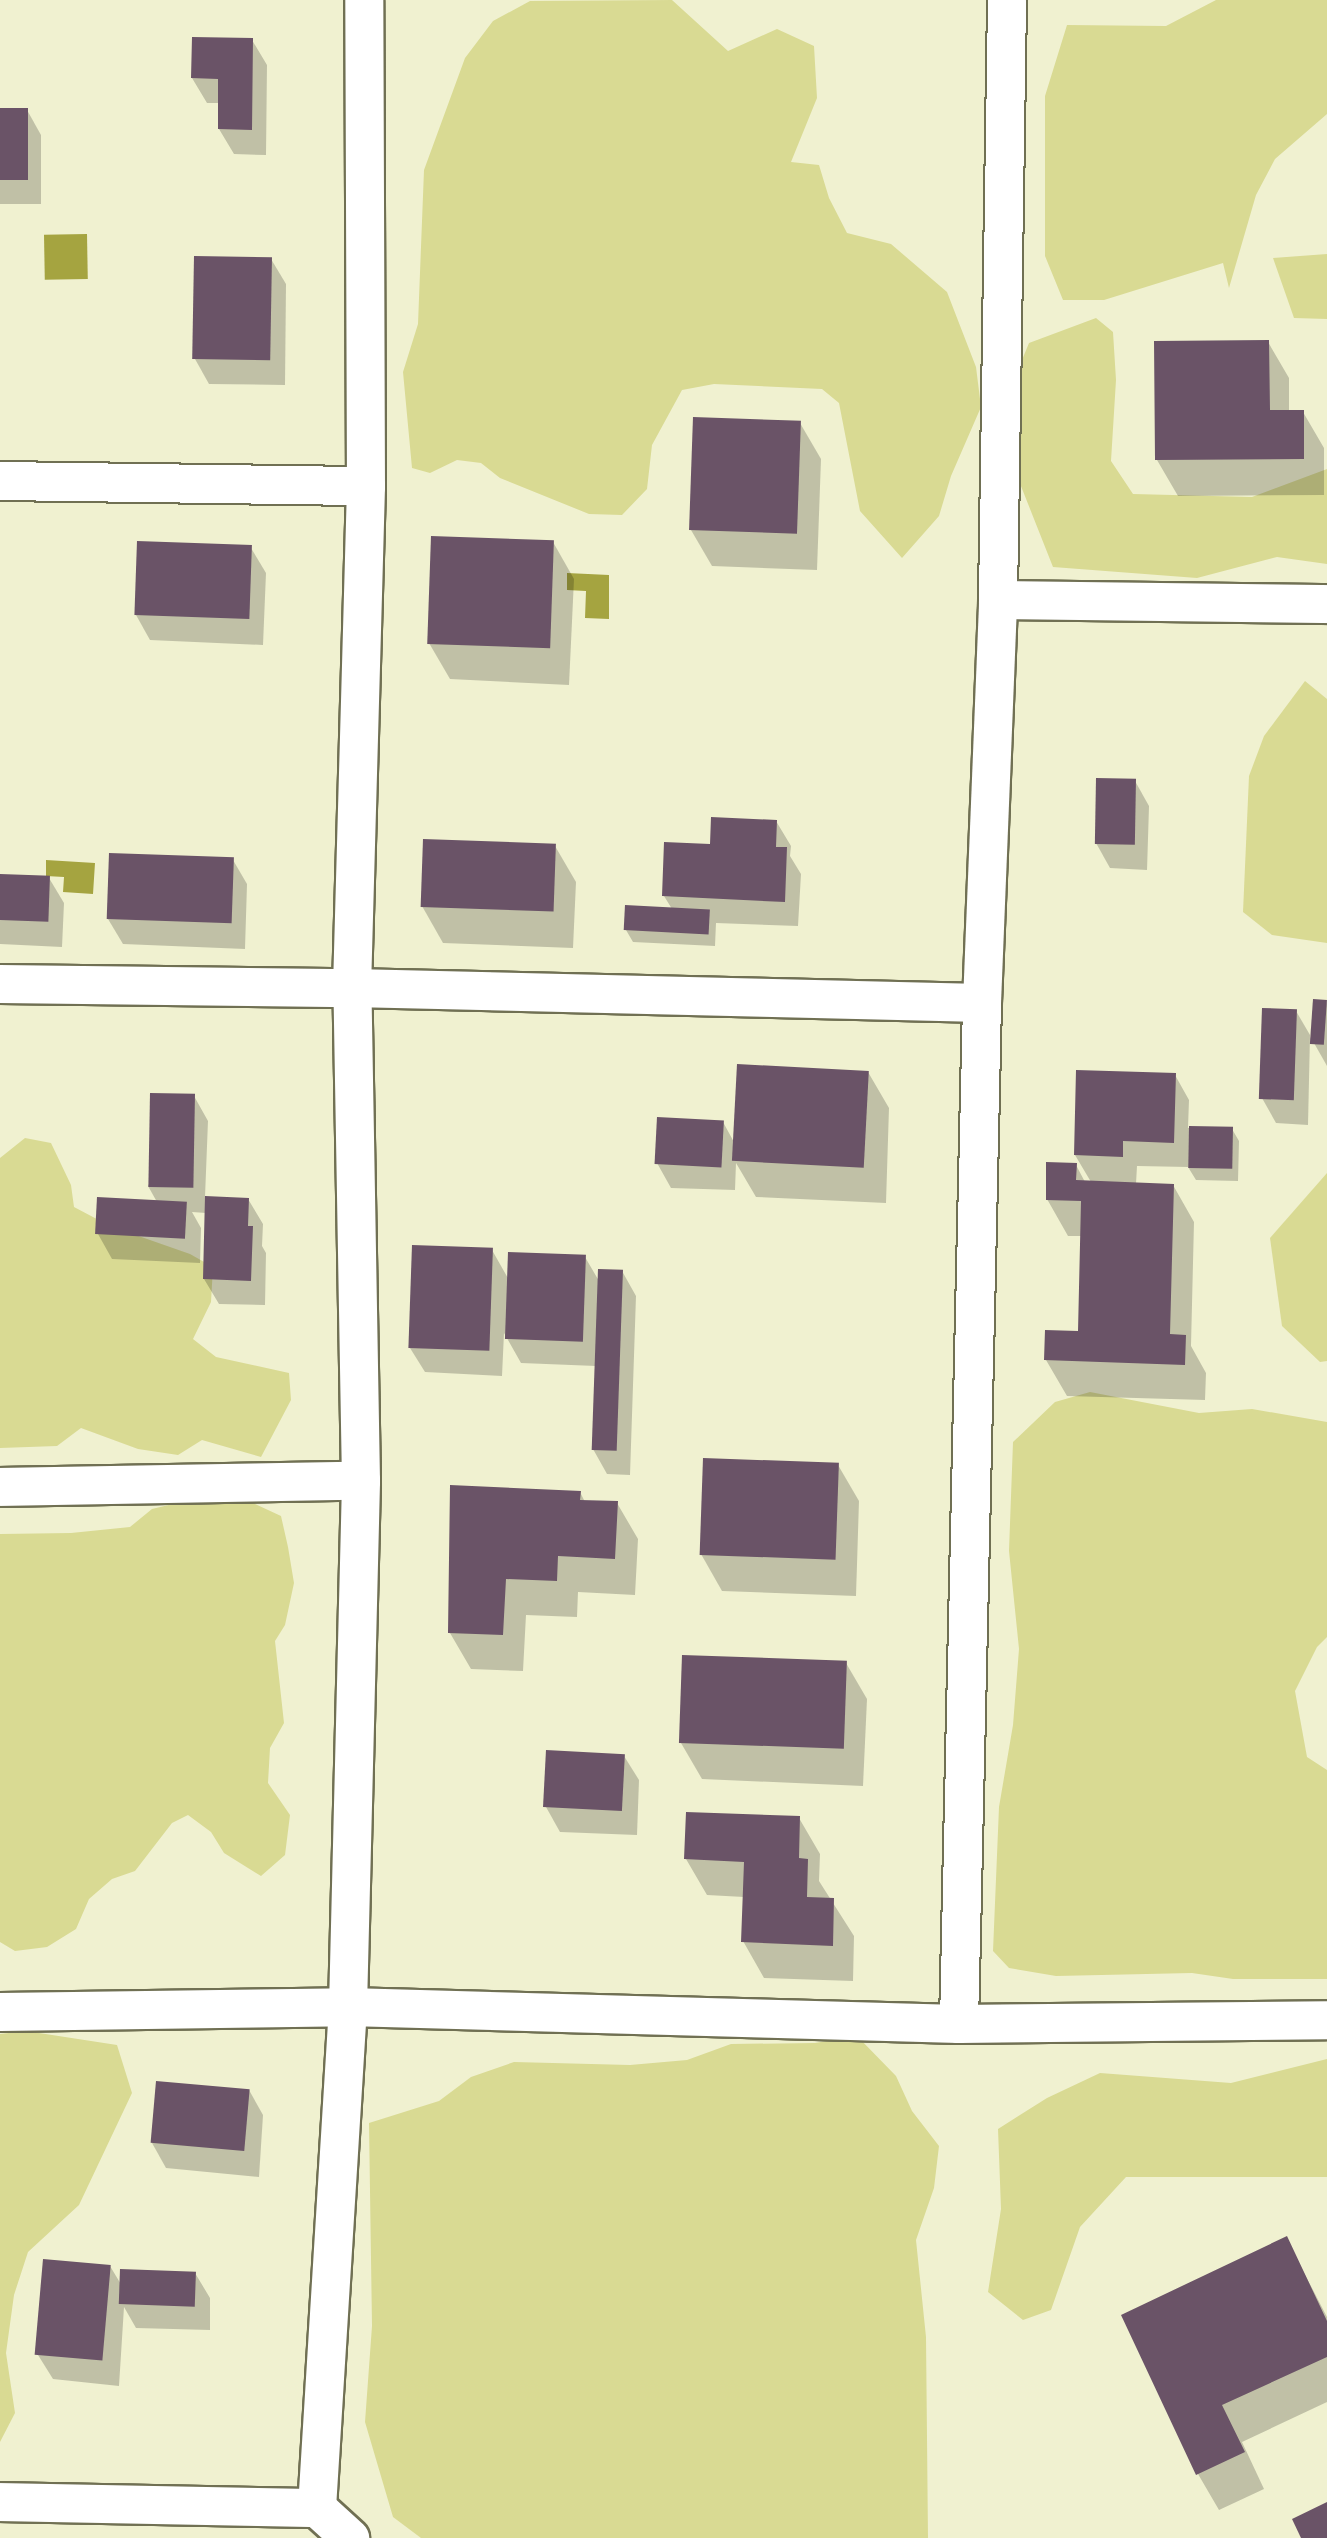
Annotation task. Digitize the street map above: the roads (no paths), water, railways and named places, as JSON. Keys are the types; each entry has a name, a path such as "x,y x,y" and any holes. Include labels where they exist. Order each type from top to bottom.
{"street":[{"path":"317,2508 348,2007 361,1481 352,988 366,486 364,0"},
{"path":"959,2024 982,1003 998,600 1007,0"},
{"path":"0,481 366,486"},
{"path":"998,600 1327,604"},
{"path":"0,984 352,988 982,1003"},
{"path":"0,1487 361,1481"},
{"path":"0,2012 348,2007 959,2024 1327,2020"},
{"path":"0,2502 317,2508 350,2538"}]}
